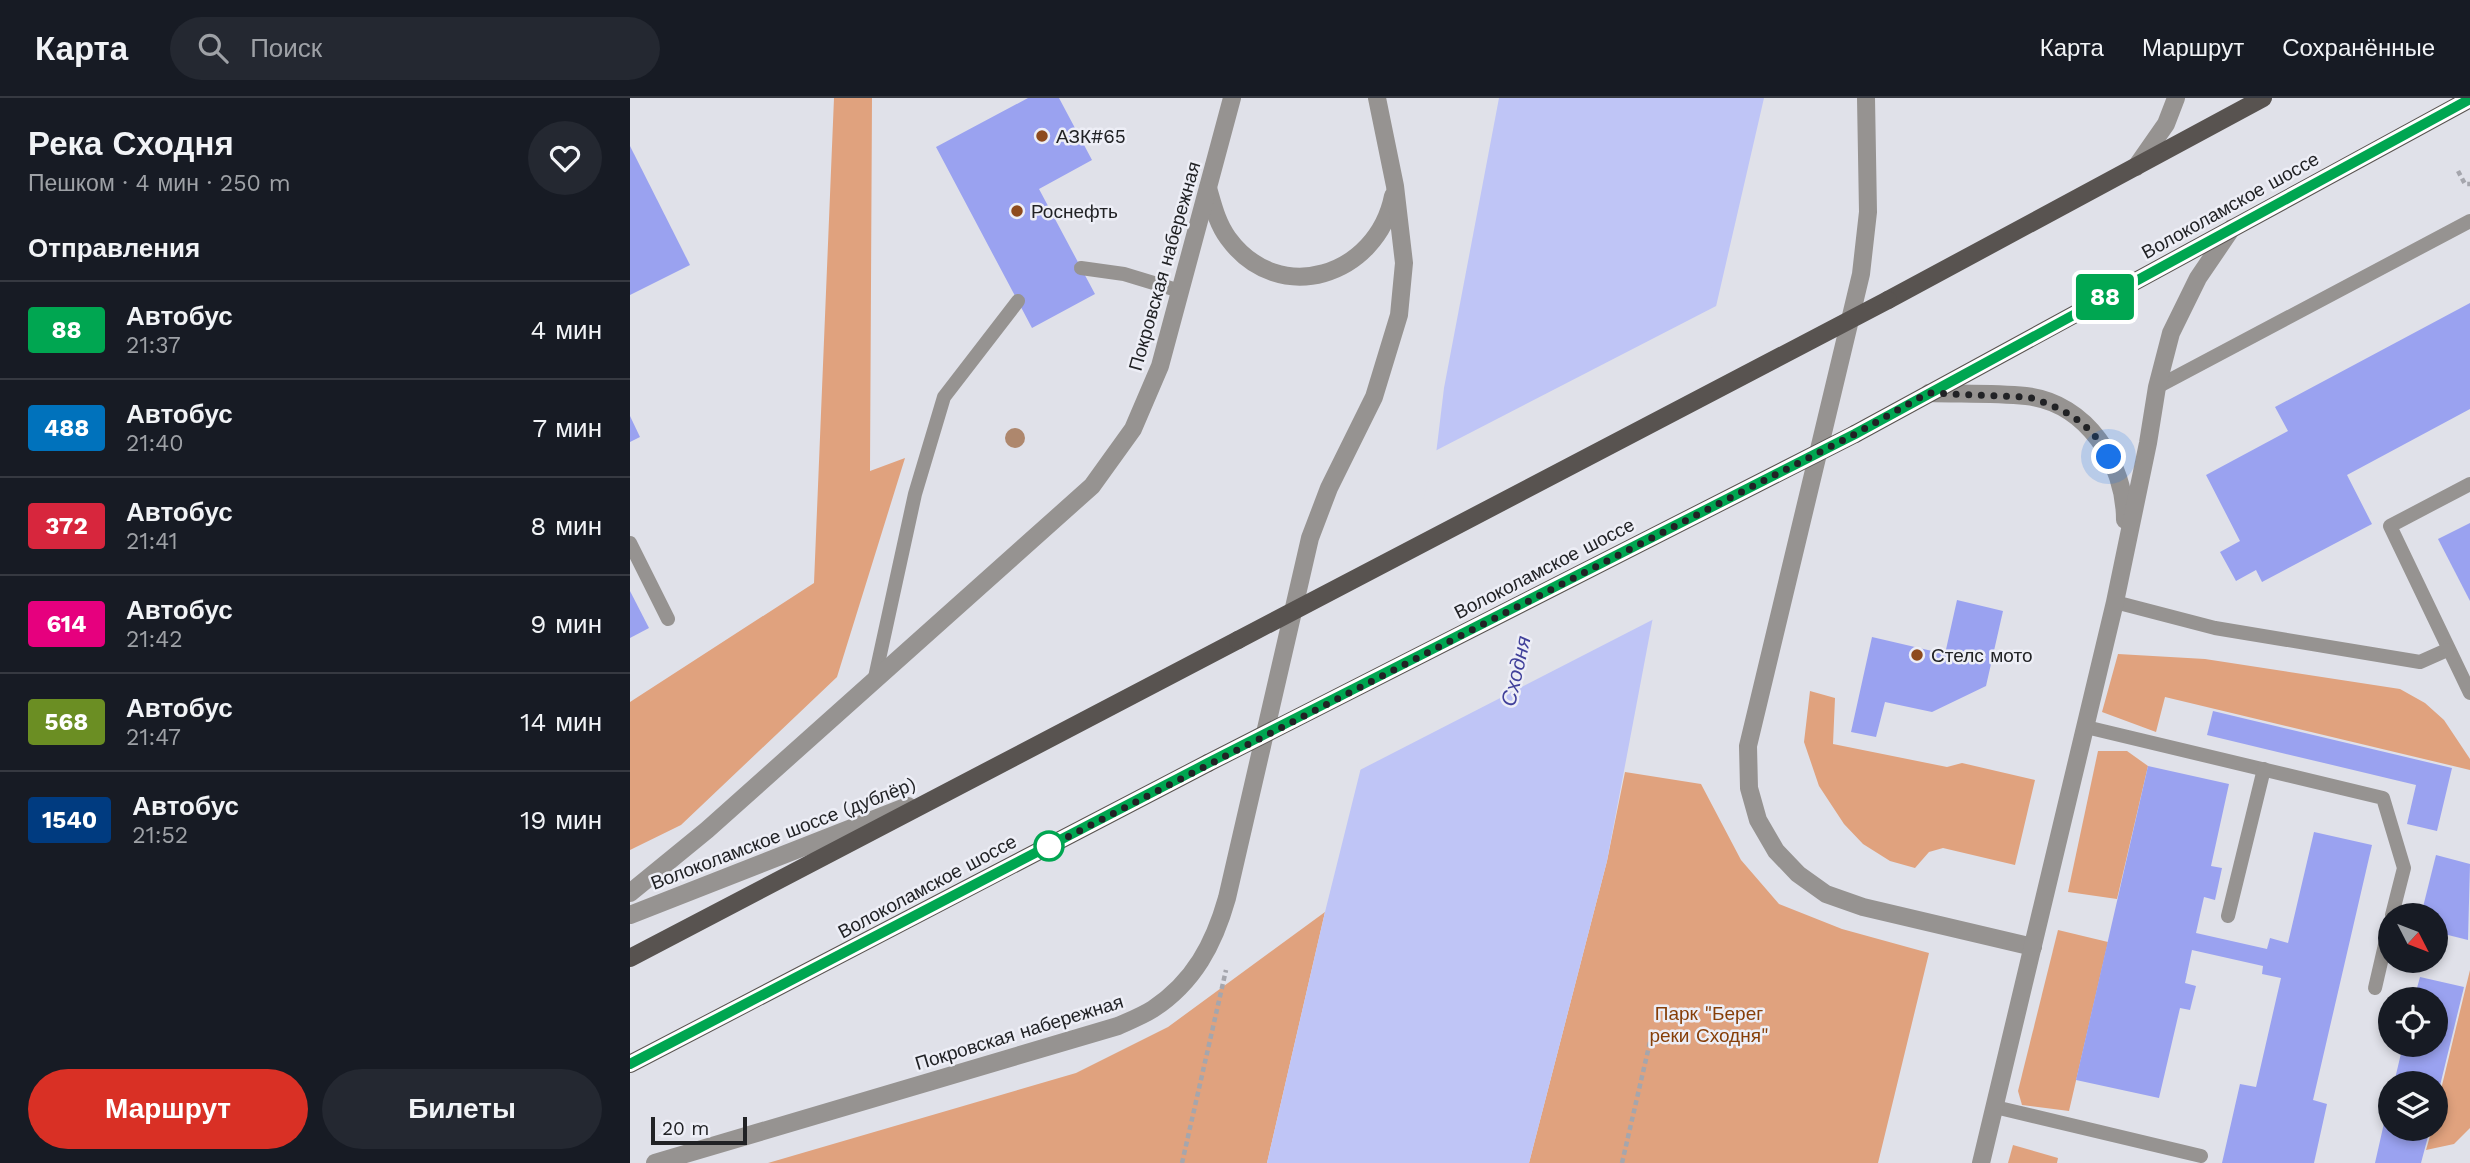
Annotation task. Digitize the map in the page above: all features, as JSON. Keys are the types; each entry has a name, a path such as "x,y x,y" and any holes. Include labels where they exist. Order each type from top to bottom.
{"main road":[{"path":"630,958 1888,300 2263,98"},
{"name":"Волоколамское шоссе","path":"630,1064 1208,763 1855,434 2470,99"}],"street":[{"name":"Покровская набережная","path":"630,893 707,830 1092,486 1133,429 1160,366 1232,98"},
{"path":"1866,98 1868,212 1861,274 1748,746 1749,788 1758,820 1776,851 1798,874 1826,894 1863,907 2033,947"},
{"path":"2135,168 2166,124 2176,98"},
{"name":"Покровская набережная","path":"655,1163 1118,1026 1153,1009 1184,982 1202,960 1218,930 1227,898 1310,538 1329,488 1374,397 1399,315 1404,263 1395,186 1376,100"},
{"path":"1208,188 1215,214 1240,252 1256,265 1293,277 1339,269 1357,257 1377,238 1390,213 1395,186"},
{"path":"1981,1163 2126,555 2157,387 2171,333 2198,278 2232,228"},
{"path":"1928,393 2028,397 2064,410 2086,425 2102,443 2117,471 2125,498 2126,555"},
{"name":"Волоколамское шоссе (дублёр)","path":"630,915 951,790"}],"lane":[{"path":"2157,387 2470,220"},
{"path":"1080,268 1124,274 1180,291"},
{"path":"874,681 915,494 944,397 1018,301"},
{"path":"2470,484 2390,526 2447,650 2470,693"},
{"path":"630,543 668,619"},
{"path":"2115,602 2215,628 2420,662 2447,650"},
{"path":"2086,727 2383,798 2404,867 2395,903"},
{"path":"2228,916 2264,769"},
{"path":"2375,988 2378,973"},
{"path":"1995,1107 2201,1156"}],"path":[{"path":"2458,171 2465,184 2470,184"},
{"path":"1182,1163 1223,984"},
{"path":"1622,1163 1650,1042"}],"green space":[{"path":"834,98 872,98 870,471 905,458 837,677 681,825 630,850 630,702 814,583"},
{"path":"2118,654 2205,659 2400,689 2425,703 2444,720 2470,759 2470,770 2165,697 2156,732 2102,712"},
{"path":"1810,691 1835,698 1833,744 1947,767 1962,763 2035,780 2015,865 1943,848 1929,852 1915,868 1890,861 1863,844 1844,824 1819,786 1804,742"},
{"path":"2098,751 2127,751 2148,766 2117,899 2068,892"},
{"name":"Парк \"Берег реки Сходня\"","path":"1625,772 1701,784 1741,860 1779,904 1842,929 1929,953 1878,1163 1529,1163 1607,861"},
{"path":"1325,912 1267,1163 768,1163 1076,1073 1168,1027"},
{"path":"2058,930 2108,942 2069,1111 2022,1105 2018,1091"},
{"path":"2470,970 2470,1128 2454,1144 2426,1150 2429,1141 2448,1141 2448,1071 2445,1071"},
{"path":"2013,1145 2058,1158 2057,1163 2008,1163"}],"water":[{"name":"Сходня","path":"1499,98 1764,98 1706,350 1607,861 1529,1163 1267,1163 1325,912 1433,479 1444,388"}],"pier":[{"path":"1720,304 1656,618 1356,772 1429,478 1433,452"}],"building":[{"path":"1028,98 1059,98 1092,160 1039,189 1095,294 1032,328 936,147"},
{"path":"630,146 690,265 630,295"},
{"path":"2470,303 2470,409 2347,475 2372,524 2262,582 2256,570 2236,581 2220,552 2240,541 2206,475 2288,431 2275,407"},
{"path":"630,416 640,437 630,442"},
{"path":"2470,523 2470,601 2438,539"},
{"path":"630,591 649,628 630,638"},
{"path":"1957,600 2003,611 1986,686 1932,712 1885,702 1876,737 1851,732 1872,637 1945,654"},
{"path":"2213,711 2452,768 2437,831 2407,824 2416,785 2207,735"},
{"path":"2148,766 2229,784 2211,866 2222,868 2215,900 2204,897 2196,933 2267,949 2270,938 2288,943 2314,832 2372,845 2313,1100 2327,1104 2314,1163 2222,1163 2240,1084 2256,1087 2281,978 2262,974 2263,966 2192,950 2185,983 2196,986 2190,1010 2180,1008 2159,1098 2076,1080"},
{"path":"2436,855 2470,864 2468,940 2448,935 2448,903 2424,903"},
{"path":"2420,977 2464,987 2448,1053 2448,987 2417,987"},
{"path":"2400,1057 2447,1057 2444,1071 2397,1071"},
{"path":"2380,1141 2427,1141 2421,1163 2375,1163"}],"bus line":[{"name":"88","path":"630,1064 1208,763 1855,434 2470,99"}],"place":[{"name":"АЗК#65","path":"1042,136"},
{"name":"Роснефть","path":"1017,211"},
{"name":"Стелс мото","path":"1917,655"}],"route":[{"path":"1049,846 1042,850 1855,434 1928,393 2028,397 2043,401 2064,410 2086,425 2102,443 2109,457"}]}
